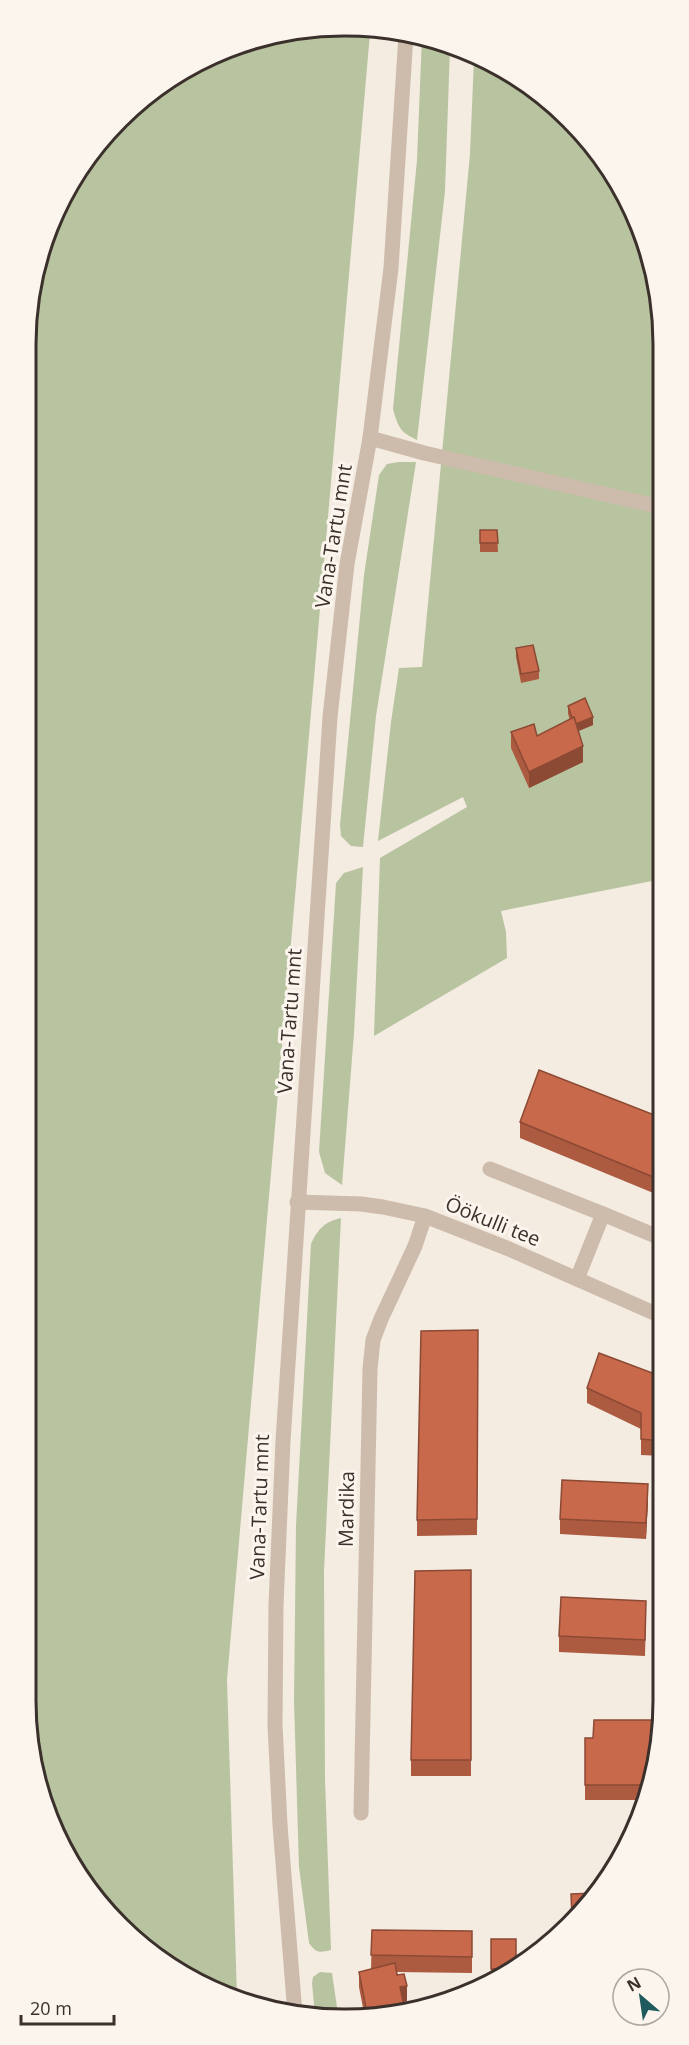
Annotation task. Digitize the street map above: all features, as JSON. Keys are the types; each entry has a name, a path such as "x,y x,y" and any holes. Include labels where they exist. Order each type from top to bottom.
{"street":[{"name":"Vana-Tartu mnt","path":"294,2005 280,1825 275,1725 276,1605 283,1441 330,717 347,564 370,438 392,268 406,42"},
{"path":"370,438 424,453 653,505"},
{"path":"490,1169 653,1235"},
{"name":"Öökulli tee","path":"297,1202 361,1204 425,1216 653,1313"},
{"path":"577,1279 603,1214"},
{"name":"Mardika","path":"361,1813 370,1369 373,1340 415,1246 425,1216"}],"green space":[{"path":"324,37 365,37 370,37 227,1680 237,1990 190,1968 173,1957 126,1919 100,1888 77,1855 59,1819 42,1761 39,1741 36,1700 37,324 42,284 59,226 88,173 126,126 173,88 226,59 284,42"},
{"path":"422,46 450,54 445,191 417,440 400,428 393,409 417,160"},
{"path":"474,64 499,77 532,100 563,126 589,157 612,190 630,226 647,284 653,344 653,881 501,911 506,932 507,958 374,1036 380,858 467,807 463,797 378,841 399,668 422,667 470,154"},
{"path":"416,462 376,716 363,847 351,846 341,836 340,825 364,575 379,475 387,464"},
{"path":"363,867 354,1033 342,1185 325,1173 319,1152 336,883 344,873"},
{"path":"341,1218 324,1571 325,1779 331,1950 321,1952 309,1943 299,1867 294,1701 296,1526 311,1244 322,1227"},
{"path":"320,1972 332,1973 337,2009 314,2007 313,1977"}],"building":[{"path":"480,530 497,530 498,543 480,543"},
{"path":"533,645 539,671 521,674 516,648"},
{"path":"585,698 593,717 576,724 568,706"},
{"path":"574,717 583,746 529,772 511,732 534,724 537,736"},
{"path":"539,1070 653,1114 653,1177 520,1122"},
{"path":"478,1330 477,1519 417,1520 421,1331"},
{"path":"599,1353 653,1373 653,1440 641,1439 641,1413 587,1388"},
{"path":"562,1480 648,1484 646,1523 560,1519"},
{"path":"471,1570 471,1760 411,1760 415,1571"},
{"path":"561,1597 646,1601 645,1640 559,1636"},
{"path":"594,1720 652,1720 647,1761 641,1785 585,1785 585,1738 593,1738"},
{"path":"585,1893 572,1909 571,1894"},
{"path":"372,1930 472,1931 472,1957 371,1955"},
{"path":"491,1939 516,1939 516,1957 498,1969 491,1969"},
{"path":"395,1963 397,1975 404,1974 407,1986 400,1987 404,2003 366,2008 359,1972"}]}
